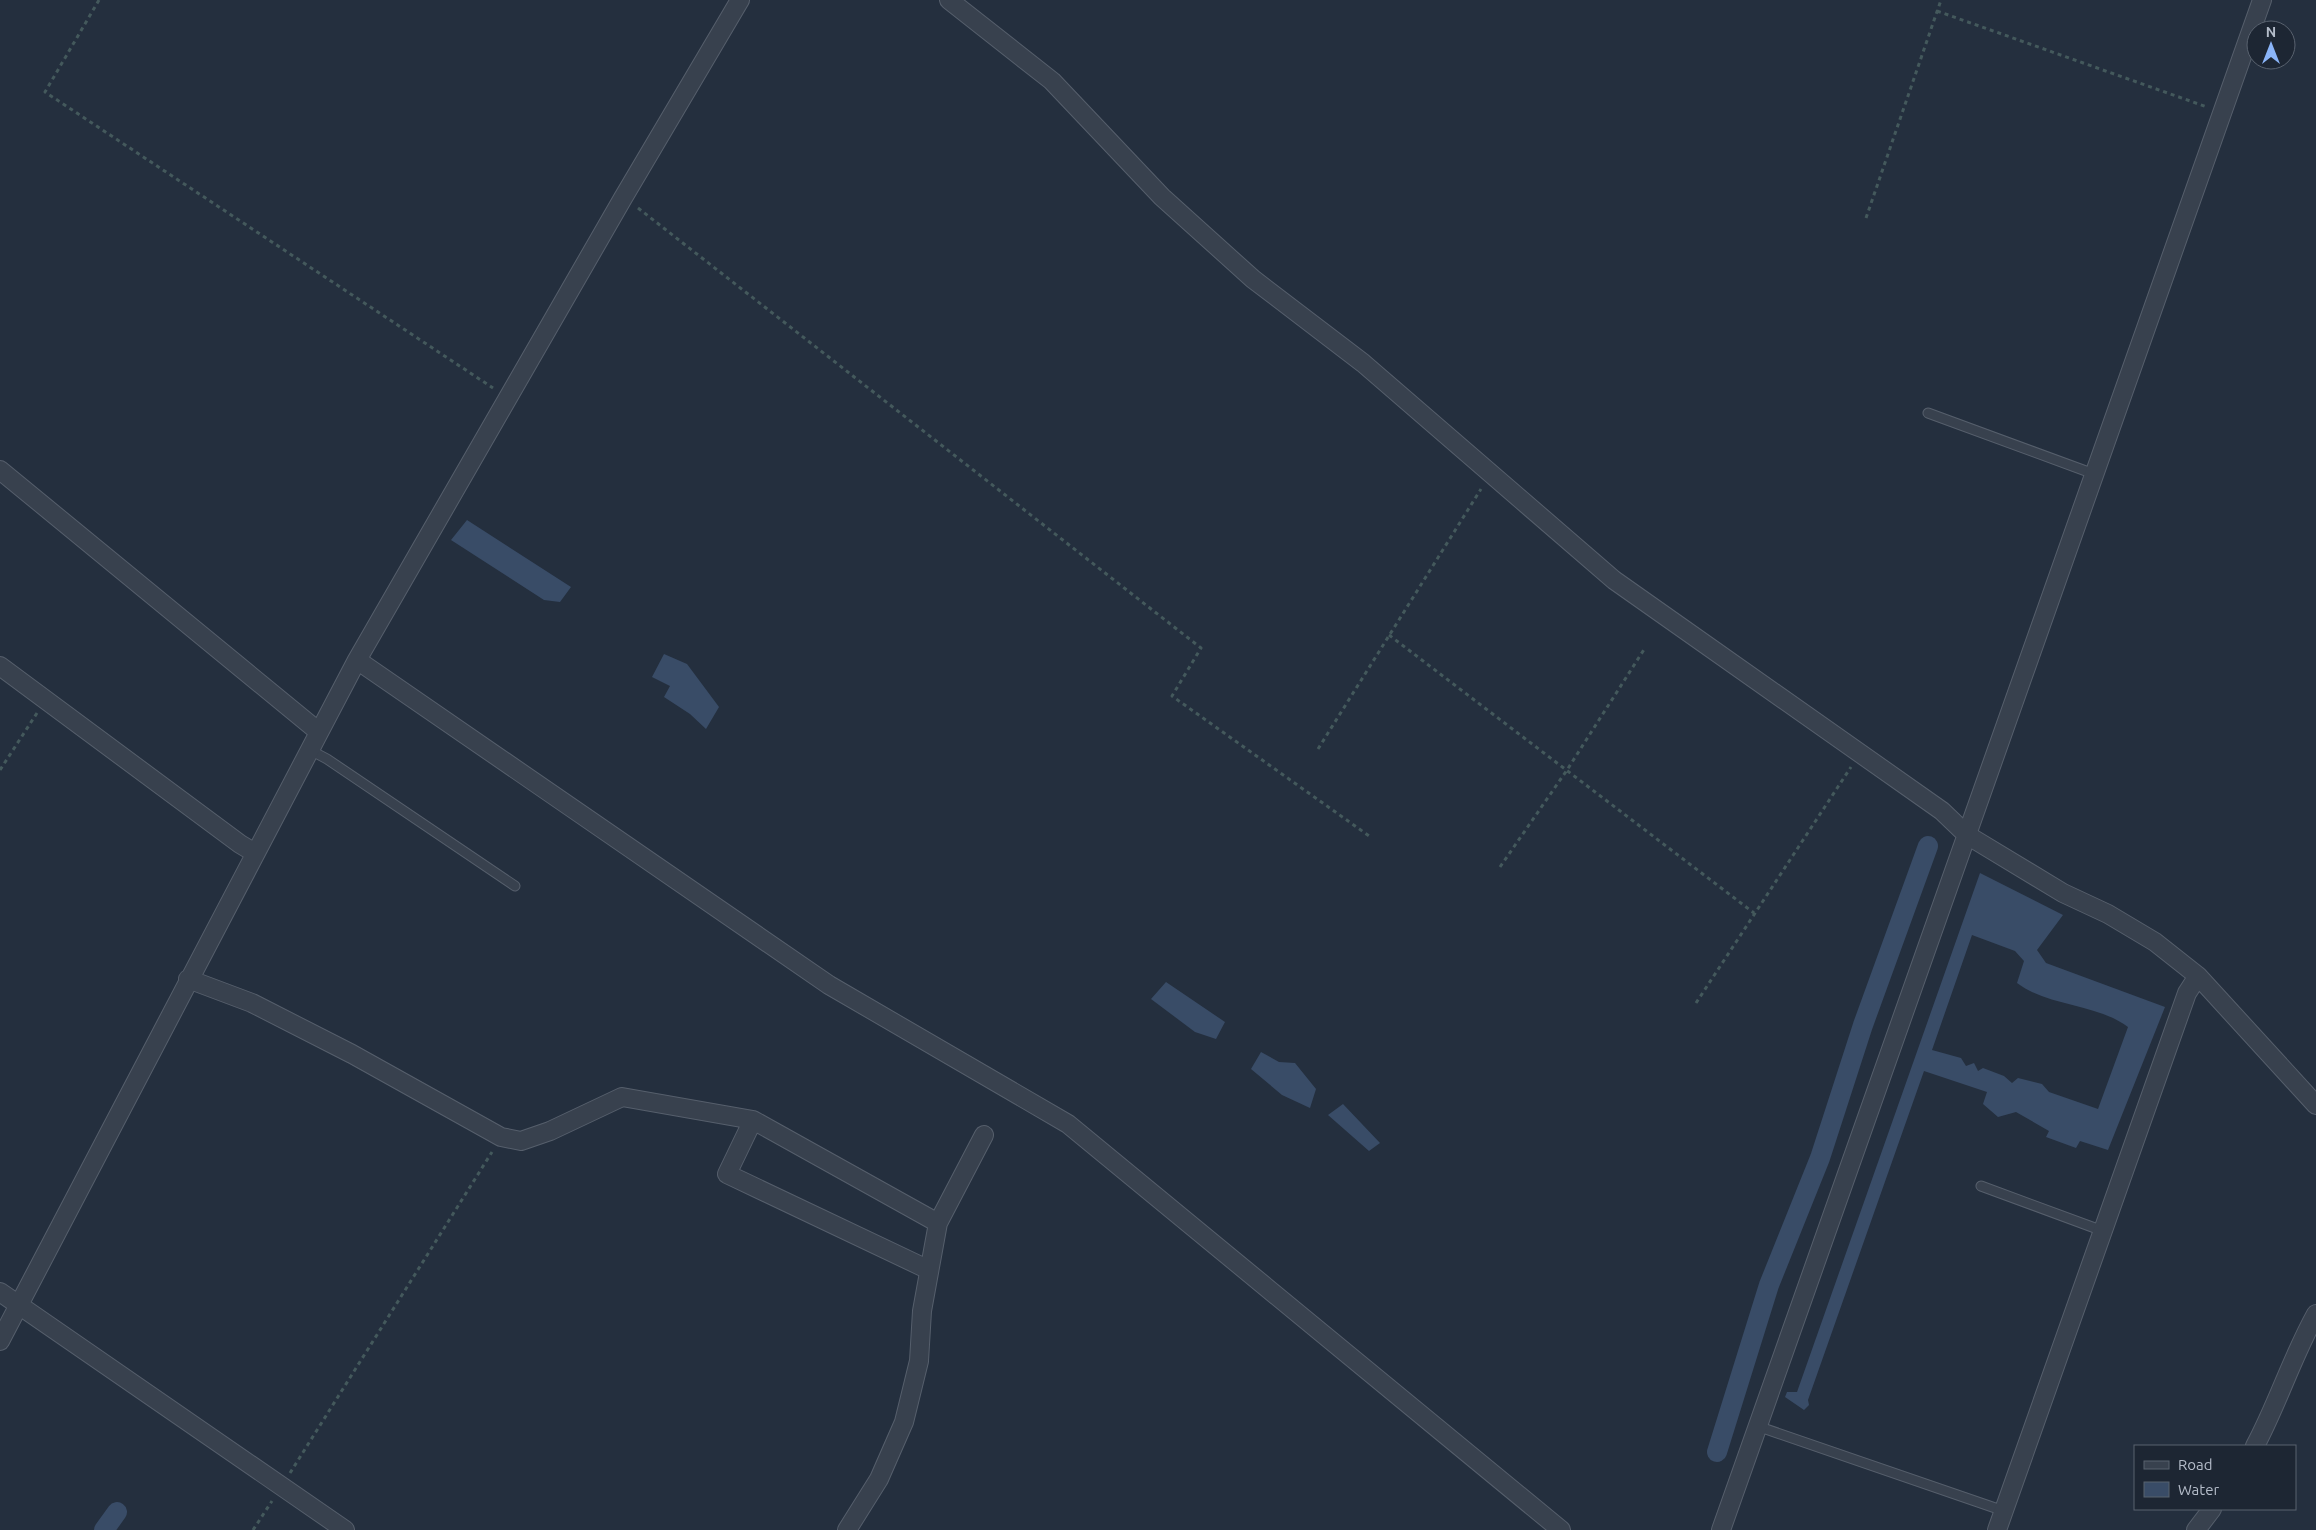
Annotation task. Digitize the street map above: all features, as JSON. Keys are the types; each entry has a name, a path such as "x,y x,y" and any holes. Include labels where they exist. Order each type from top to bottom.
{"street":[{"path":"0,1341 188,979 358,660 623,198 740,0"},
{"path":"949,0 1052,81 1162,197 1253,279 1363,363 1614,580 1942,811 1967,834 2063,893 2108,914 2148,938 2198,976 2316,1105"},
{"path":"1721,1530 2262,0"},
{"path":"0,470 319,732"},
{"path":"358,660 829,985 1068,1124 1561,1530"},
{"path":"0,666 240,844 255,853"},
{"path":"1997,1530 2187,993 2198,976"},
{"path":"188,979 252,1002 352,1054 501,1137 522,1141 550,1131 622,1097 752,1120 938,1223"},
{"path":"752,1120 727,1174 929,1270"},
{"path":"847,1530 879,1479 904,1422 919,1360 922,1311 938,1223 984,1135"},
{"path":"0,1292 345,1530"},
{"path":"2256,1445 2274,1410 2299,1344 2316,1314"},
{"path":"2196,1530 2211,1510"}],"lane":[{"path":"1928,413 2094,474"},
{"path":"310,750 327,758 515,886"},
{"path":"1981,1186 2103,1232"},
{"path":"1757,1426 2004,1511"}],"path":[{"path":"99,0 45,92 508,398"},
{"path":"1866,218 1941,0"},
{"path":"1937,11 2222,113"},
{"path":"623,198 1201,648 1172,696 1372,838"},
{"path":"1318,749 1491,473"},
{"path":"1389,635 1754,913"},
{"path":"1500,868 1567,770 1645,648"},
{"path":"0,770 45,700"},
{"path":"1696,1002 1860,753"},
{"path":"253,1530 501,1137"}],"water":[{"path":"467,520 571,587 560,602 544,600 451,540"},
{"path":"664,654 687,664 719,707 706,729 690,714 664,697 670,686 652,677"},
{"path":"1980,873 2063,915 2037,950 2046,963 2165,1007 2108,1150 2080,1141 2076,1148 2046,1137 2049,1131 2016,1112 1998,1117 1983,1104 1987,1092 1924,1071 1808,1400 1809,1405 1804,1410 1785,1397 1787,1392 1797,1392","holes":["1972,935 2015,951 2024,961 2017,983 2043,997 2102,1013 2128,1027 2098,1109 2049,1092 2042,1084 2018,1078 2012,1083 2004,1076 1983,1068 1978,1071 1974,1063 1966,1066 1961,1058 1932,1050"]},
{"path":"1166,982 1225,1022 1216,1039 1195,1032 1151,999"},
{"path":"1261,1052 1279,1062 1295,1063 1316,1089 1310,1108 1282,1095 1251,1069"},
{"path":"1343,1104 1380,1143 1369,1151 1328,1115"}],"waterway":[{"path":"1717,1452 1769,1285 1820,1158 1863,1025 1928,846"},
{"path":"104,1530 117,1512"}]}
